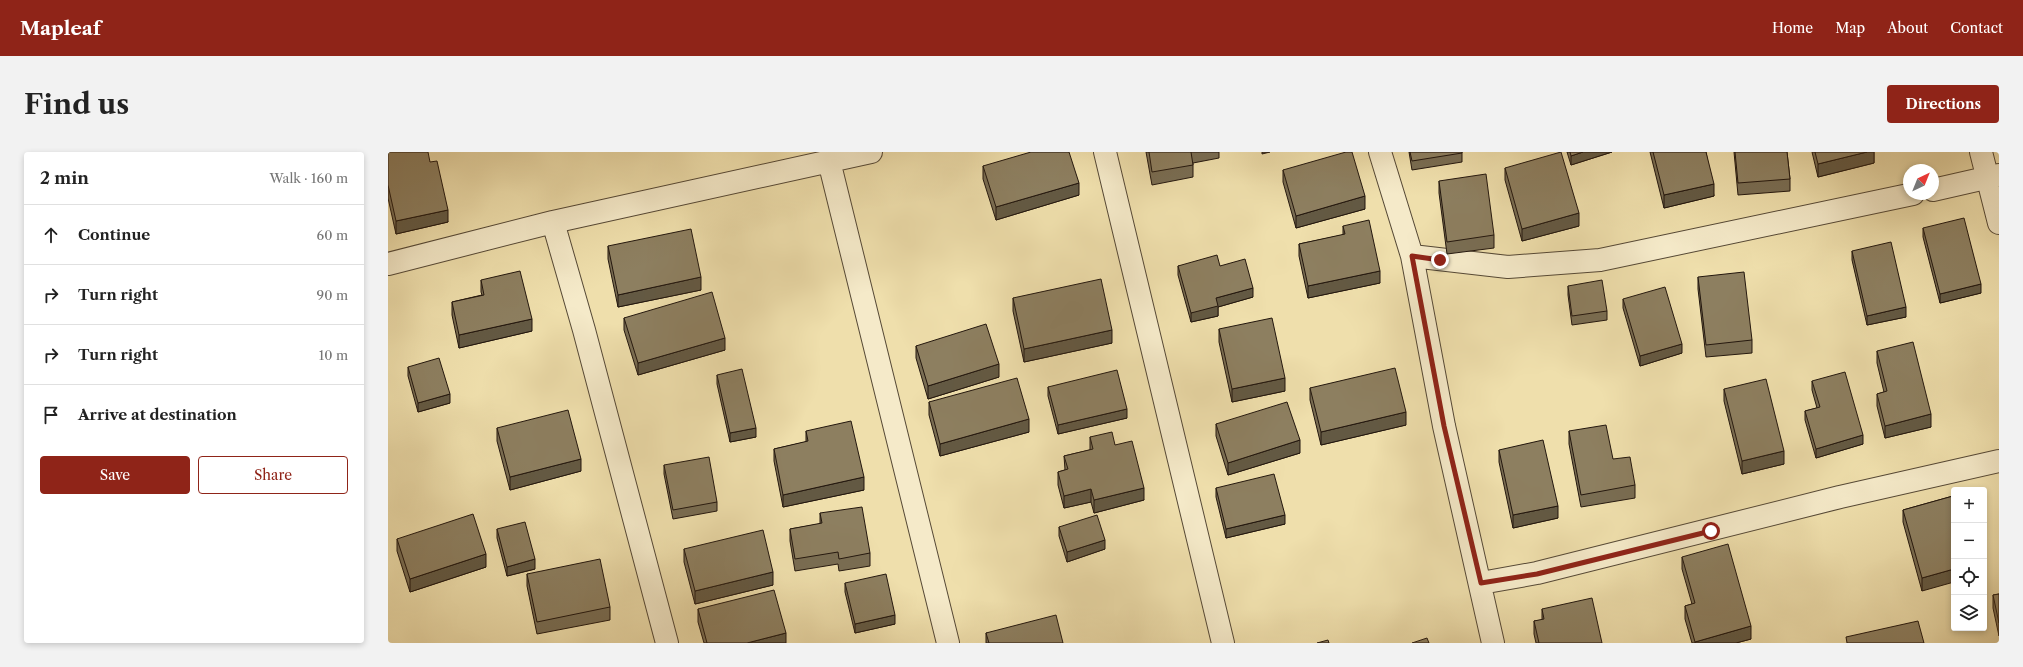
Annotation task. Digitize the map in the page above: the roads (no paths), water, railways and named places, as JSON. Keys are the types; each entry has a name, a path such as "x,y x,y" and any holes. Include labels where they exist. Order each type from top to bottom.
{"street":[{"path":"388,264 552,222 820,159 872,152"},
{"path":"1105,152 1223,643"},
{"path":"1380,152 1412,256 1444,426 1481,583 1493,643"},
{"path":"1981,152 1993,177 1999,223"},
{"path":"820,159 948,643"},
{"path":"1939,189 1993,177"},
{"path":"1412,256 1508,267 1600,260 1903,196"},
{"path":"552,222 584,330 667,643"},
{"path":"1481,583 1537,574 1840,497 1999,461"}]}
